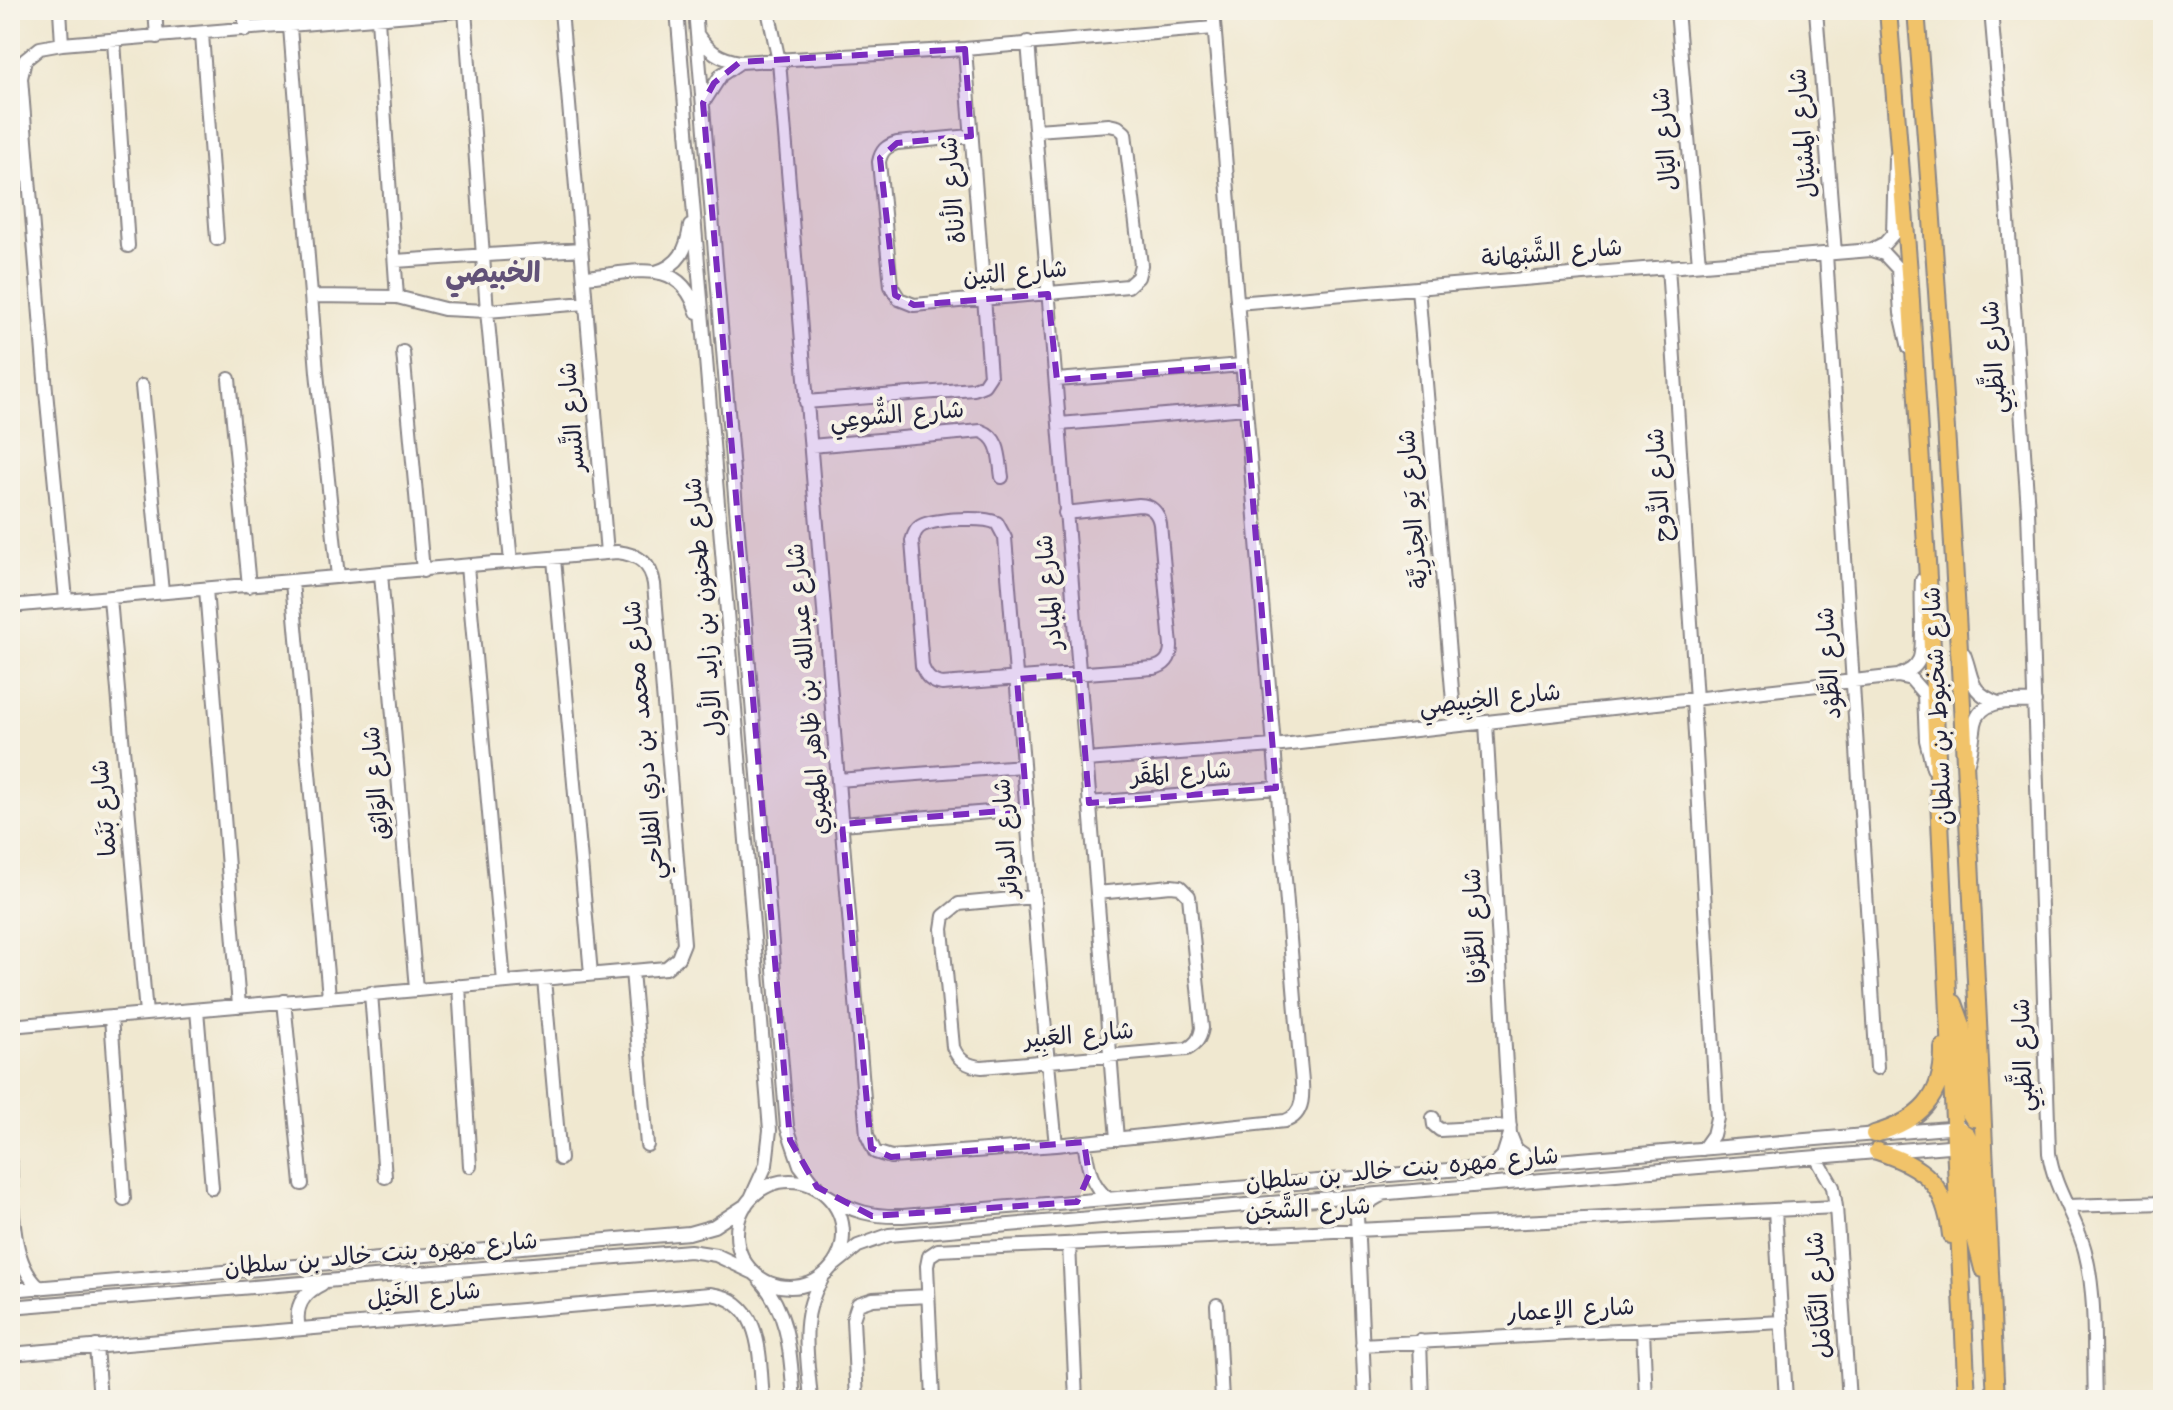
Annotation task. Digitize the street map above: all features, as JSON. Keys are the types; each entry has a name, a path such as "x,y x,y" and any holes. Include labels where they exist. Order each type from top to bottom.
{"main road":[{"name":"شارع شخبوط بن سلطان","path":"1888,10 1927,561 1955,1127 1970,1145 1990,1283 1996,1400"},
{"name":"شارع شخبوط بن سلطان","path":"1916,10 1945,383 1961,648 1982,1121 1970,1145 1965,1361 1967,1400"},
{"path":"1945,903 1940,946 1943,1055 1938,1083 1927,1104 1909,1121 1876,1143 1917,1167 1933,1182 1944,1201 1965,1361"},
{"path":"1948,995 1962,1025 1968,1110 1973,1118 1982,1121"}],"street":[{"path":"60,10 62,44"},
{"path":"155,10 157,37"},
{"path":"244,10 246,30"},
{"path":"66,600 21,69 32,53 62,44 290,27 334,16 378,19 468,10 487,311 511,562"},
{"name":"شارع النَّسر","path":"561,10 607,553"},
{"name":"شارع طحنون بن زايد الأول","path":"677,10 770,1130 766,1165 748,1201"},
{"name":"شارع طحنون بن زايد الأول","path":"695,10 787,1127 794,1153 817,1187"},
{"name":"شارع عبدالله بن ظاهر المهيري","path":"768,10 779,61 867,1135 871,1148 877,1154 891,1157 1056,1145 1285,1121 1295,1117 1300,1110 1300,1060 1213,10"},
{"name":"شارع اليَال","path":"1677,10 1699,264"},
{"name":"شارع المِسْيَال","path":"1816,10 1831,254"},
{"name":"شارع الظَّبِي","path":"1991,10 2028,510 2049,1153 2053,1175 2082,1239 2090,1274 2095,1400"},
{"path":"378,19 397,297"},
{"path":"290,27 338,577"},
{"path":"697,34 710,51 740,62 965,49 1214,28"},
{"path":"202,34 217,239"},
{"path":"114,41 128,246"},
{"name":"شارع المبادر","path":"1028,42 1117,1139"},
{"name":"شارع الأناة","path":"806,402 979,388 988,381 992,371 965,49"},
{"path":"703,103 721,75 740,62"},
{"name":"شارع التين","path":"971,136 890,145 882,153 879,162 891,286 895,295 903,302 914,305 1128,286 1138,277 1141,258 1125,133 1109,125 1036,130"},
{"path":"1871,250 1885,243 1893,234 1893,173 1899,136"},
{"path":"656,272 674,264 686,248 692,203"},
{"path":"395,261 582,249"},
{"path":"1871,250 1890,258 1898,269 1903,325 1915,362"},
{"name":"شارع الشَّبْهانة","path":"1237,303 1871,250"},
{"name":"شارع الطَّوْد","path":"1831,254 1877,1068"},
{"name":"شارع الدُّوح","path":"1668,266 1717,1118 1713,1135 1703,1149"},
{"path":"584,277 656,272 675,277 689,290 704,334"},
{"name":"شارع يَو الحِدْرِيَّة","path":"1418,288 1455,725"},
{"path":"312,296 397,297 444,309 487,311 586,303"},
{"path":"403,352 423,571"},
{"path":"1057,380 1242,365"},
{"path":"229,379 249,586"},
{"path":"142,386 162,592"},
{"path":"1060,424 1246,408"},
{"name":"شارع الشُّوعِي","path":"811,446 981,431 996,443 1002,477"},
{"path":"1017,679 1158,667 1170,656 1160,524 1153,510 1139,505 1065,513"},
{"name":"شارع الدوائر","path":"1017,679 942,684 929,679 922,666 913,535 925,524 992,520 1001,527 1005,538 1017,679 1033,897 1056,1145"},
{"name":"شارع محمد بن دري الفلاحي","path":"10,606 607,553 635,556 653,576 684,943 678,958 666,968 10,1026"},
{"path":"554,559 591,974"},
{"path":"1898,676 1911,670 1922,653 1920,599 1927,561"},
{"path":"467,566 504,982"},
{"name":"شارع الوَاثِق","path":"381,574 416,989"},
{"path":"292,582 329,997"},
{"path":"206,589 239,1006"},
{"name":"شارع بَنَما","path":"110,598 146,1014"},
{"path":"1961,648 1974,688 1998,703"},
{"path":"1898,676 1911,679 1924,694 1926,740 1939,783"},
{"name":"شارع الخِبِيصِي","path":"1086,760 1273,746 1898,676"},
{"path":"1967,767 1976,718 1985,708 1998,703 2035,702"},
{"name":"شارع الطَّرْفا","path":"1486,723 1510,1130"},
{"path":"838,780 1023,766"},
{"name":"شارع المَقَر","path":"1089,803 1276,788"},
{"path":"842,824 1027,809"},
{"name":"شارع العَبِير","path":"1033,897 959,904 944,916 942,929 953,1047 958,1056 976,1066 1187,1049 1193,1046 1202,1028 1191,900 1184,890 1171,886 1097,893"},
{"path":"632,971 647,1145"},
{"path":"544,979 560,1159"},
{"path":"459,986 470,1166"},
{"path":"371,993 385,1177"},
{"path":"284,1001 302,1184"},
{"path":"197,1010 212,1188"},
{"path":"111,1017 124,1199"},
{"path":"1433,1118 1434,1125 1440,1130 1510,1130"},
{"path":"1717,1118 1725,1134 1737,1146"},
{"name":"شارع مهره بنت خالد بن سلطان","path":"829,1271 858,1246 889,1235 1817,1159 1982,1121"},
{"path":"1510,1130 1521,1155 1535,1162"},
{"path":"1493,1166 1503,1156 1510,1130"},
{"path":"1084,1142 1089,1175 1108,1199"},
{"name":"شارع مهره بنت خالد بن سلطان","path":"828,1196 856,1212 889,1217 1737,1146 1876,1143 1970,1145"},
{"name":"شارع التَّكَامُل","path":"1839,1156 1833,1187 1849,1400"},
{"path":"10,1157 19,1255 29,1277 40,1288"},
{"name":"شارع التَّكَامُل","path":"1817,1159 1833,1187"},
{"path":"1077,1202 1089,1175"},
{"path":"794,1400 784,1321 774,1298 740,1251 737,1239 740,1215 748,1201 766,1186 783,1181 800,1181 817,1187 828,1196 841,1217 844,1230 839,1255 812,1296 806,1321 811,1400"},
{"path":"1365,1400 1357,1216 1364,1205 1385,1192"},
{"path":"1331,1197 1357,1216"},
{"name":"شارع مهره بنت خالد بن سلطان","path":"10,1290 689,1233 714,1226 748,1201"},
{"path":"2067,1206 2163,1203"},
{"name":"شارع الشَّجَن","path":"933,1400 927,1261 938,1250 1836,1207"},
{"path":"1775,1210 1786,1400"},
{"path":"1069,1244 1076,1400"},
{"name":"شارع مهره بنت خالد بن سلطان","path":"10,1307 690,1251 716,1255 755,1275"},
{"path":"10,1281 19,1255"},
{"path":"755,1275 776,1286 794,1287 812,1283 829,1271"},
{"path":"299,1328 297,1311 304,1295 319,1285 338,1279"},
{"name":"شارع الخَيْل","path":"10,1354 717,1295 737,1303 754,1325 763,1400"},
{"path":"857,1400 853,1319 858,1304 873,1299 928,1296"},
{"path":"1217,1305 1222,1400"},
{"name":"شارع الإعمار","path":"1362,1345 1782,1322"},
{"path":"1643,1330 1646,1400"},
{"path":"1420,1341 1422,1400"},
{"path":"96,1346 100,1400"}],"highlighted area":[{"path":"965,49 971,136 897,143 880,158 895,295 914,305 1048,294 1057,380 1242,365 1276,788 1089,803 1079,674 1017,679 1027,809 842,824 871,1148 891,1157 1084,1142 1089,1175 1077,1202 872,1216 817,1187 790,1140 703,103 714,83 740,62"}],"district":[{"name":"الخبيصي","path":"493,274"}]}
